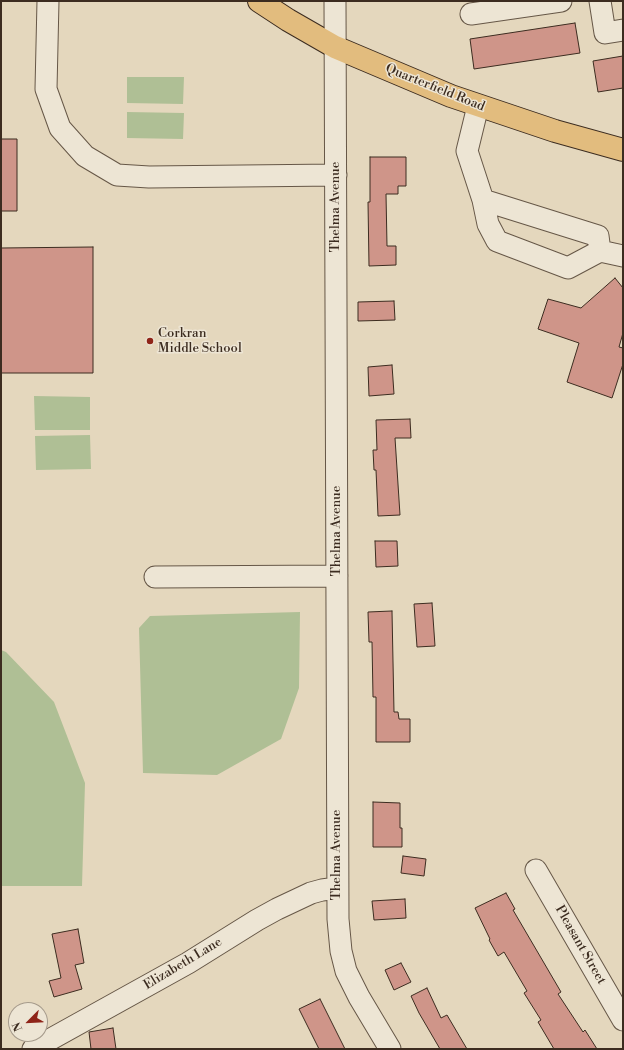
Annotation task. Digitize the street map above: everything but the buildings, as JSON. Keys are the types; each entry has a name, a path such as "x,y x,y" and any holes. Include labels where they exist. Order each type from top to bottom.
{"main road":[{"name":"Quarterfield Road","path":"259,1 288,20 335,46 450,96 555,131 623,150"}],"street":[{"path":"48,1 46,89 60,128 85,156 117,175 149,177 336,175"},
{"name":"Thelma Avenue","path":"335,1 337,888 339,936 343,962 359,997 390,1049"},
{"path":"472,14 524,4 561,1"},
{"path":"600,1 605,33 623,30"},
{"path":"478,106 467,151 483,200 488,224 497,241 568,268 600,251 623,256"},
{"path":"483,200 598,236 600,251"},
{"path":"155,577 337,576"},
{"name":"Pleasant Street","path":"536,870 623,1020"},
{"name":"Elizabeth Lane","path":"33,1049 188,963 277,909 311,893 337,888"}],"green space":[{"path":"127,77 184,77 183,104 127,103"},
{"path":"127,112 184,113 183,139 127,138"},
{"path":"34,396 90,397 90,430 35,430"},
{"path":"90,435 91,469 36,470 35,436"},
{"path":"300,612 299,688 281,739 217,775 143,773 139,628 150,616"},
{"path":"1,650 6,652 54,702 85,783 82,886 1,886"}],"place":[{"name":"Corkran Middle School","path":"150,341"}]}
